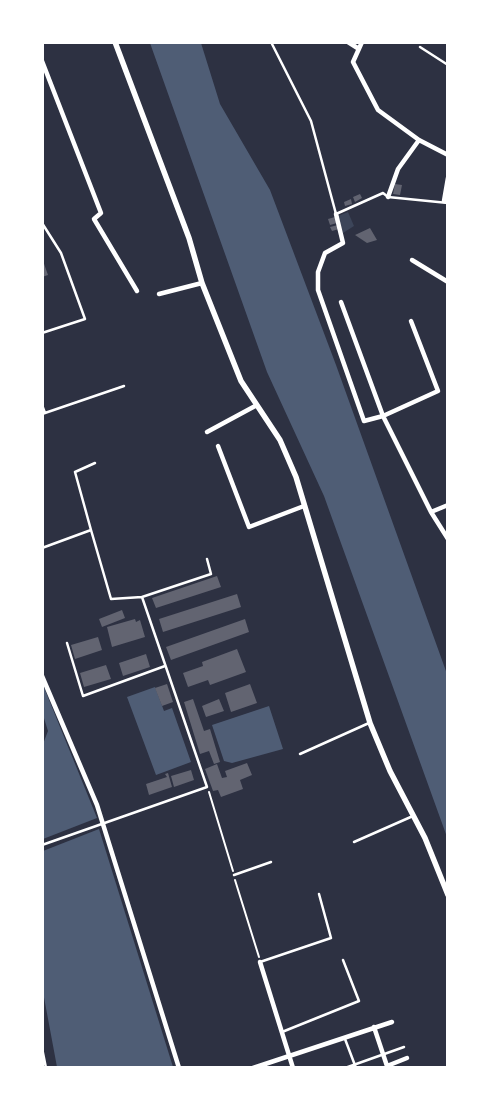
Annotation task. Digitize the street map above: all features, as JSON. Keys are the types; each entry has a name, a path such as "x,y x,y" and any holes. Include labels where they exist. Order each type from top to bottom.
{"street":[{"path":"115,42 189,238 202,283 241,381 280,440 296,477 370,723 390,771 414,816 448,895"},
{"path":"348,42 359,49"},
{"path":"362,42 353,62 378,110 419,140 448,155"},
{"path":"42,62 101,213 94,219 137,291"},
{"path":"388,197 398,169 419,140"},
{"path":"446,202 448,178"},
{"path":"336,214 343,243 325,253 318,272 318,290 364,421 382,416 438,391 411,321"},
{"path":"412,260 448,282"},
{"path":"160,294 202,283"},
{"path":"341,302 382,416 431,512 447,538"},
{"path":"207,432 257,405"},
{"path":"218,446 249,526 304,506"},
{"path":"431,512 448,505"},
{"path":"42,676 103,823 179,1068"},
{"path":"260,962 293,1068"},
{"path":"253,1068 289,1054 392,1022"},
{"path":"374,1027 387,1066 407,1058"}],"lane":[{"path":"271,42 311,121 336,214 384,192 388,197 446,202"},
{"path":"420,47 448,64"},
{"path":"42,223 61,253 85,319 42,333"},
{"path":"42,405 44,413 124,386"},
{"path":"95,463 74,472 111,599 142,597 211,574 208,559"},
{"path":"42,548 92,530"},
{"path":"42,845 207,787 142,597"},
{"path":"68,643 83,696 165,666"},
{"path":"300,754 370,723"},
{"path":"354,842 414,816"},
{"path":"234,875 271,862"},
{"path":"260,962 331,938 319,894"},
{"path":"282,1032 359,1001 343,960"},
{"path":"344,1036 355,1066"},
{"path":"345,1068 404,1047"},
{"path":"42,1048 46,1068"}],"shaded area":[{"path":"150,43 201,43 220,104 270,190 336,365 447,674 447,837 324,496 267,372"},
{"path":"348,212 354,226 343,233 338,216"},
{"path":"43,685 97,818 43,839 43,744 48,731 43,715"},
{"path":"155,687 164,711 172,708 191,762 156,775 127,697"},
{"path":"269,706 283,749 232,763 224,761 212,725"},
{"path":"99,829 173,1067 57,1067 43,992 43,851"}],"building":[{"path":"395,184 402,185 400,195 393,194"},
{"path":"360,194 362,198 355,202 353,197"},
{"path":"351,199 352,204 345,206 344,202"},
{"path":"335,217 337,223 330,225 328,219"},
{"path":"338,225 339,229 332,231 330,227"},
{"path":"370,228 377,240 367,243 355,235"},
{"path":"42,258 48,275 42,277"},
{"path":"217,576 221,587 156,608 152,598"},
{"path":"237,594 241,607 163,632 159,619"},
{"path":"122,610 125,618 102,627 99,619"},
{"path":"135,619 136,622 140,620 145,637 112,647 107,627"},
{"path":"245,619 249,632 171,660 166,647"},
{"path":"98,637 102,650 75,659 71,645"},
{"path":"237,649 246,672 210,685 208,680 188,687 183,673 203,666 202,662"},
{"path":"146,654 150,667 123,676 119,663"},
{"path":"106,665 111,679 84,687 80,673"},
{"path":"167,684 173,702 162,706 155,688"},
{"path":"250,684 257,703 231,712 225,693"},
{"path":"193,699 204,731 210,729 220,762 214,764 209,751 200,754 184,702"},
{"path":"219,699 224,711 206,717 202,706"},
{"path":"247,763 252,775 240,780 243,789 221,797 218,790 213,791 205,769 217,764 222,778 227,777 225,771"},
{"path":"191,770 194,780 174,787 171,776"},
{"path":"168,773 172,787 149,795 146,784 167,777 165,774"}]}
